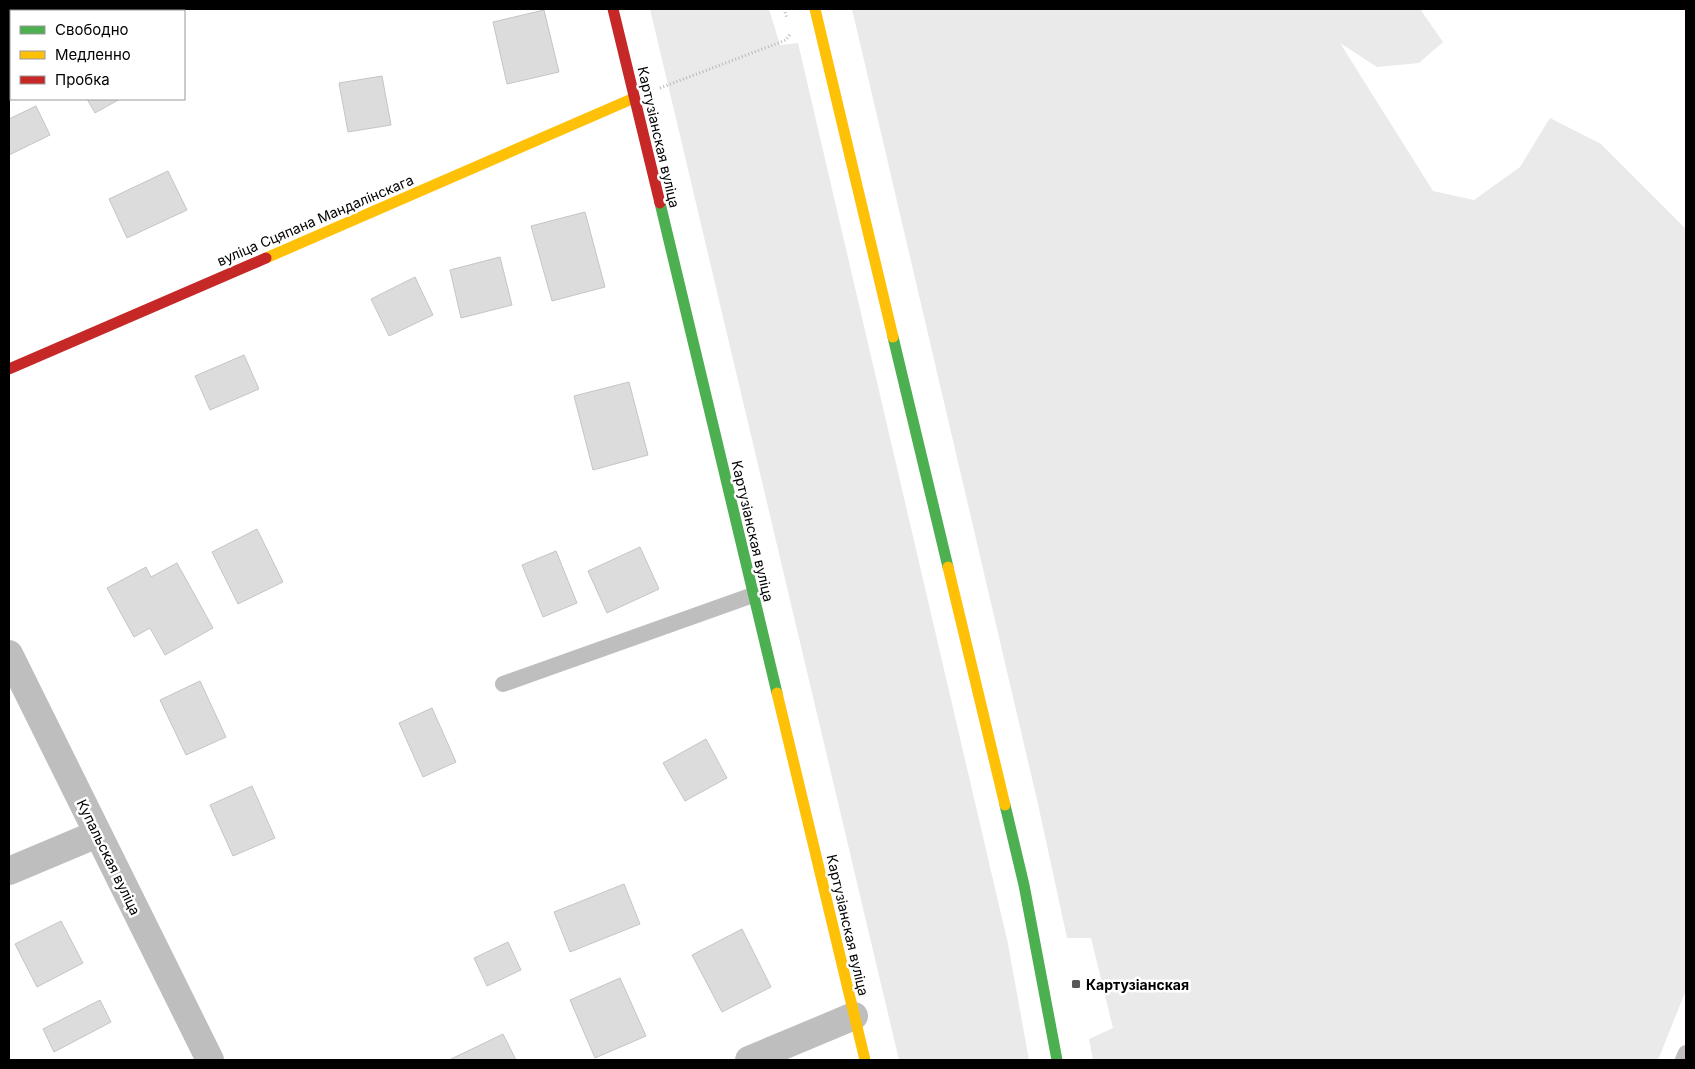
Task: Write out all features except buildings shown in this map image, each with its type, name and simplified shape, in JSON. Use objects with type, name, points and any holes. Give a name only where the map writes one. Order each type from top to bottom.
[{"type":"street","name":"Картузіанская вуліца","points":[[613,9],[864,1060]]},
{"type":"street","points":[[815,9],[1024,885],[1057,1060]]},
{"type":"street","name":"вуліца Сцяпана Мандалінскага","points":[[9,369],[634,98]]},
{"type":"street","name":"Купальская вуліца","points":[[9,654],[210,1060]]},
{"type":"street","points":[[9,871],[97,834]]},
{"type":"street","points":[[749,1060],[854,1016]]},
{"type":"lane","points":[[503,684],[753,595]]},
{"type":"lane","points":[[1683,1060],[1686,1053]]},
{"type":"path","points":[[634,98],[786,40],[791,35]]},
{"type":"shaded area","points":[[650,9],[769,9],[780,45],[798,43],[1008,944],[1029,1060],[899,1060]]},
{"type":"shaded area","points":[[852,9],[1420,9],[1443,42],[1419,63],[1377,67],[1340,43],[1433,191],[1474,200],[1520,167],[1550,118],[1601,144],[1686,229],[1686,990],[1658,1060],[1093,1060],[1089,1039],[1113,1028],[1091,938],[1067,938],[1038,804]]},
{"type":"traffic: fast","points":[[660,203],[777,693]]},
{"type":"traffic: fast","points":[[893,337],[948,567]]},
{"type":"traffic: fast","points":[[1005,805],[1024,885],[1057,1060]]},
{"type":"traffic: slow","points":[[815,9],[893,337]]},
{"type":"traffic: slow","points":[[266,258],[634,98]]},
{"type":"traffic: slow","points":[[948,567],[1005,805]]},
{"type":"traffic: slow","points":[[777,693],[865,1060]]},
{"type":"traffic: jam","points":[[613,9],[660,203]]},
{"type":"traffic: jam","points":[[9,369],[266,258]]},
{"type":"place","name":"Картузіанская","points":[[1076,984]]}]
